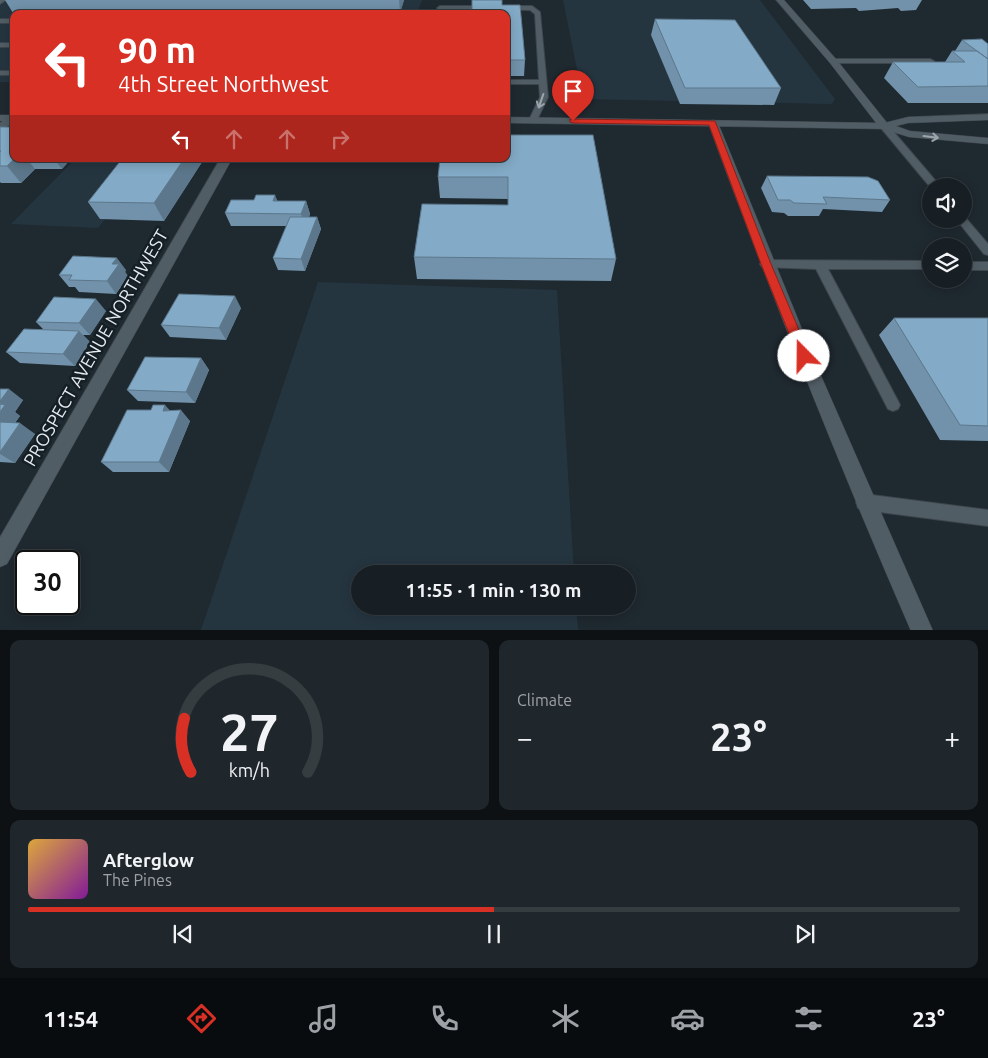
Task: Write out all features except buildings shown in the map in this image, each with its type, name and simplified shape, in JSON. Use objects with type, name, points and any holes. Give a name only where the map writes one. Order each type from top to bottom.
[{"type":"street","points":[[780,0],[884,126],[910,134],[988,141]]},
{"type":"street","points":[[510,120],[884,126],[908,120],[988,117]]},
{"type":"street","points":[[0,128],[10,120]]},
{"type":"street","points":[[713,123],[766,264],[864,502],[922,630]]},
{"type":"street","name":"PROSPECT AVENUE NORTHWEST","points":[[0,557],[224,162]]},
{"type":"lane","points":[[531,0],[532,8],[538,14],[544,97],[533,120]]},
{"type":"lane","points":[[504,10],[532,8]]},
{"type":"lane","points":[[833,62],[930,61]]},
{"type":"lane","points":[[510,82],[543,82]]},
{"type":"lane","points":[[884,126],[928,178]]},
{"type":"lane","points":[[969,228],[988,251]]},
{"type":"lane","points":[[766,264],[922,265]]},
{"type":"lane","points":[[820,265],[893,405]]},
{"type":"lane","points":[[972,266],[988,266]]},
{"type":"lane","points":[[864,502],[988,518]]},
{"type":"shaded area","points":[[0,0],[422,0],[418,10],[10,10],[10,82],[0,82]]},
{"type":"shaded area","points":[[563,0],[760,0],[835,99],[832,104],[583,99]]},
{"type":"shaded area","points":[[72,162],[152,162],[98,228],[11,224]]},
{"type":"shaded area","points":[[318,282],[557,290],[573,565],[351,565],[351,615],[577,615],[578,630],[201,630]]},
{"type":"route","points":[[573,121],[713,123],[766,264],[804,356]]}]
